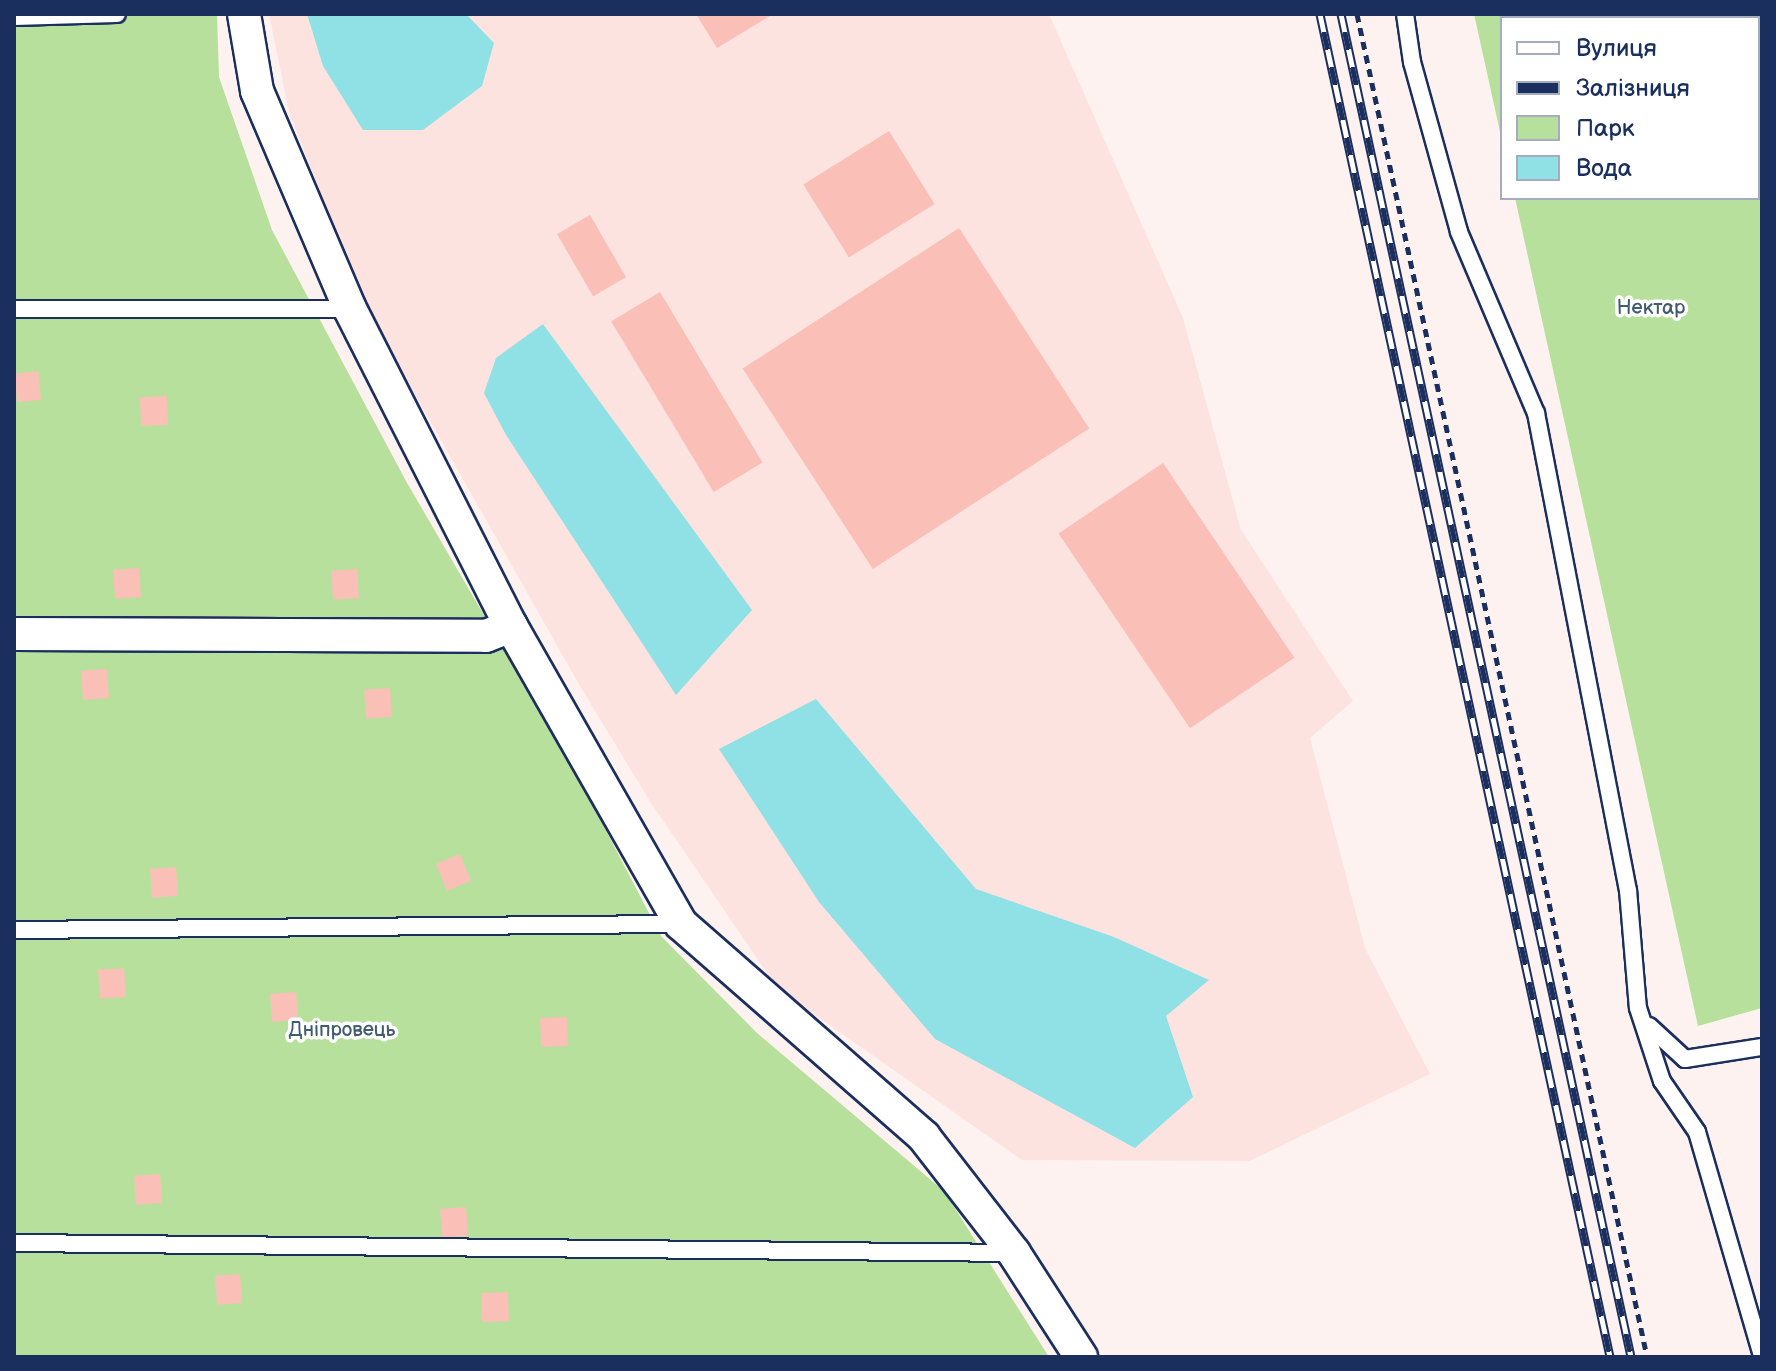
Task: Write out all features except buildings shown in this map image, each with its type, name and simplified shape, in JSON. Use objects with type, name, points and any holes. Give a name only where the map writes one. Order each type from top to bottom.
[{"type":"street","points":[[244,14],[257,91],[350,309],[511,626],[681,924],[924,1137],[1014,1253],[1081,1357]]},
{"type":"street","points":[[14,634],[486,636],[511,626]]},
{"type":"lane","points":[[14,17],[117,14]]},
{"type":"lane","points":[[1405,14],[1412,62],[1459,232],[1536,413],[1628,890],[1638,1008],[1662,1081],[1697,1132],[1762,1356]]},
{"type":"lane","points":[[14,309],[350,309]]},
{"type":"lane","points":[[14,930],[681,924]]},
{"type":"lane","points":[[1638,1008],[1657,1039],[1685,1059],[1762,1047]]},
{"type":"lane","points":[[14,1243],[1014,1253]]},
{"type":"path","points":[[1357,14],[1647,1357]]},
{"type":"shaded area","points":[[269,14],[1049,14],[1183,318],[1241,530],[1353,701],[1310,738],[1365,948],[1430,1074],[1250,1161],[1022,1160],[778,989],[651,803],[581,688],[364,304],[289,112]]},
{"type":"green space","name":"Дніпровець","points":[[14,14],[217,14],[219,77],[272,230],[406,481],[578,777],[661,936],[757,1033],[944,1191],[1049,1357],[14,1357]]},
{"type":"green space","name":"Нектар","points":[[1474,14],[1762,14],[1762,1008],[1698,1026],[1515,200],[1760,200],[1760,16],[1500,16],[1500,132]]},
{"type":"water","points":[[307,14],[466,14],[494,43],[482,86],[423,130],[363,130],[323,66]]},
{"type":"water","points":[[543,324],[752,610],[676,695],[506,435],[484,393],[496,358]]},
{"type":"water","points":[[816,699],[976,889],[1114,937],[1209,980],[1166,1016],[1193,1097],[1135,1148],[935,1039],[819,902],[719,749]]},
{"type":"railway","points":[[1320,14],[1610,1357]]},
{"type":"railway","points":[[1341,14],[1631,1357]]}]
